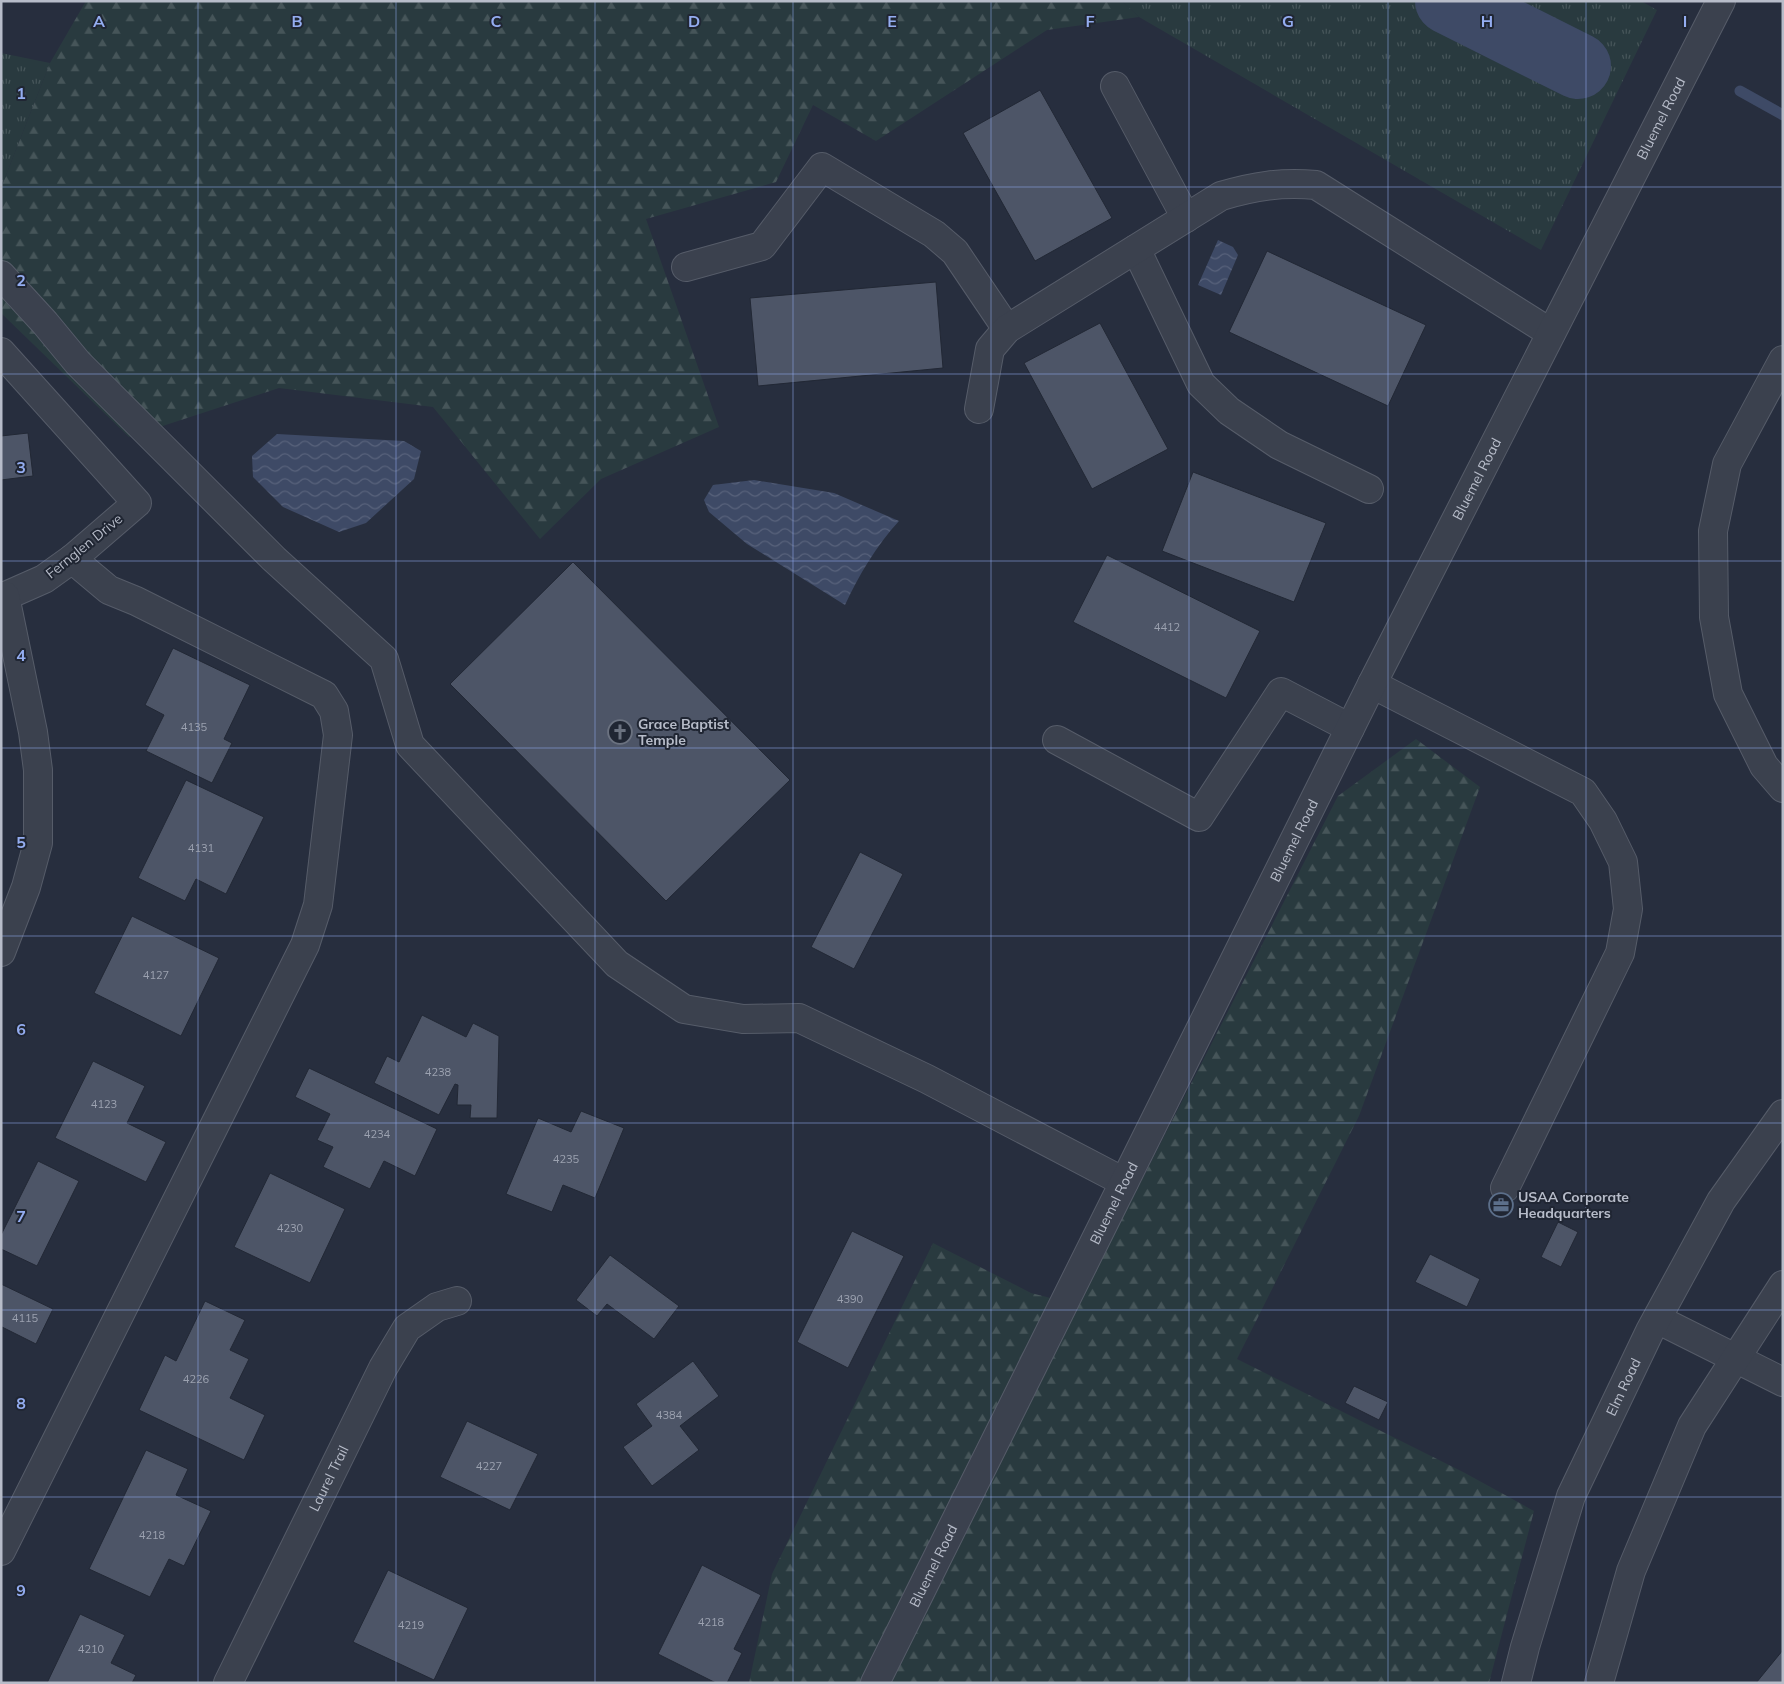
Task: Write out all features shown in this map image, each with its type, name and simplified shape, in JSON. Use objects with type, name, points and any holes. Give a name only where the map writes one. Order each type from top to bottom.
[{"type":"street","name":"Bluemel Road","points":[[875,1683],[1372,684],[1721,1]]},
{"type":"street","points":[[1115,86],[1186,218]]},
{"type":"street","points":[[686,267],[762,246],[822,167],[934,234],[955,252],[1007,329]]},
{"type":"street","points":[[979,409],[990,349],[1007,329],[1221,196],[1255,186],[1294,183],[1316,185],[1551,333]]},
{"type":"street","points":[[1136,249],[1201,384],[1229,411],[1279,445],[1369,489]]},
{"type":"street","points":[[1,275],[45,323],[78,363],[274,558],[384,659],[410,745],[618,964],[684,1008],[743,1019],[798,1018],[927,1079],[1124,1182]]},
{"type":"street","name":"Fernglen Drive","points":[[1,352],[137,503],[72,559],[44,579],[3,597]]},
{"type":"street","points":[[1783,360],[1776,379],[1728,464],[1713,531],[1714,618],[1728,694],[1764,766],[1783,788]]},
{"type":"street","points":[[1,1551],[305,945],[318,905],[338,735],[334,712],[324,695],[136,601],[109,590],[72,559]]},
{"type":"street","points":[[1,952],[26,887],[38,843],[37,760],[31,722],[3,597]]},
{"type":"street","points":[[1372,684],[1583,792],[1602,821],[1624,862],[1628,909],[1620,953],[1505,1188]]},
{"type":"street","points":[[1057,740],[1198,817],[1281,692],[1350,728]]},
{"type":"street","name":"Elm Road","points":[[1516,1683],[1525,1647],[1571,1496],[1657,1320],[1721,1202],[1783,1114]]},
{"type":"street","points":[[1599,1683],[1631,1571],[1692,1426],[1783,1285]]},
{"type":"street","name":"Laurel Trail","points":[[228,1683],[383,1368],[407,1328],[437,1307],[457,1301]]},
{"type":"street","points":[[1657,1320],[1783,1382]]},
{"type":"green space","points":[[86,1],[1122,1],[1139,17],[1047,30],[876,141],[813,105],[776,182],[646,219],[719,427],[601,479],[540,539],[433,407],[279,388],[129,437],[1,313],[1,188],[50,63]]},
{"type":"green space","points":[[1122,1],[1641,1],[1657,10],[1541,250],[1139,17]]},
{"type":"green space","points":[[1,53],[50,63],[1,188]]},
{"type":"green space","points":[[1416,739],[1480,787],[1359,1116],[1237,1359],[1465,1473],[1534,1511],[1489,1683],[749,1683],[772,1574],[933,1243],[1031,1293],[1078,1305],[1338,796]]},
{"type":"water","points":[[1218,240],[1233,247],[1238,255],[1221,295],[1198,285]]},
{"type":"water","points":[[277,434],[404,441],[421,451],[414,479],[366,523],[339,532],[283,507],[253,477],[252,456]]},
{"type":"water","points":[[754,480],[834,493],[899,521],[869,561],[845,605],[747,544],[709,512],[704,500],[713,485]]},
{"type":"building","points":[[1040,90],[1112,218],[1035,261],[963,133]]},
{"type":"building","points":[[1267,251],[1426,325],[1388,406],[1229,332]]},
{"type":"building","points":[[936,282],[943,368],[758,386],[750,298]]},
{"type":"building","points":[[1100,323],[1168,449],[1092,489],[1024,363]]},
{"type":"building","points":[[28,433],[33,476],[1,480],[1,436]]},
{"type":"building","points":[[1193,472],[1326,523],[1294,602],[1162,551]]},
{"type":"building","points":[[1107,555],[1260,631],[1226,698],[1073,622]]},
{"type":"building","name":"Grace Baptist Temple","points":[[573,562],[790,780],[666,901],[450,684]]},
{"type":"building","points":[[173,648],[250,685],[224,739],[232,743],[212,783],[146,751],[164,715],[145,705]]},
{"type":"building","points":[[186,780],[264,817],[226,894],[196,879],[185,901],[138,878]]},
{"type":"building","points":[[860,852],[903,874],[854,969],[811,947]]},
{"type":"building","points":[[132,916],[219,958],[181,1036],[94,993]]},
{"type":"building","points":[[422,1015],[466,1037],[473,1023],[499,1036],[497,1118],[470,1118],[471,1105],[457,1105],[458,1085],[455,1084],[439,1115],[374,1083],[387,1056],[399,1062]]},
{"type":"building","points":[[93,1061],[145,1086],[127,1123],[166,1142],[146,1182],[55,1138]]},
{"type":"building","points":[[309,1068],[437,1129],[415,1176],[384,1161],[370,1189],[323,1167],[333,1147],[317,1140],[330,1114],[295,1097]]},
{"type":"building","points":[[581,1111],[624,1128],[595,1198],[563,1185],[552,1212],[506,1194],[538,1118],[571,1132]]},
{"type":"building","points":[[38,1161],[79,1181],[37,1266],[1,1249],[1,1235]]},
{"type":"building","points":[[270,1173],[345,1209],[310,1283],[234,1247]]},
{"type":"building","points":[[1558,1222],[1578,1232],[1561,1267],[1541,1257]]},
{"type":"building","points":[[852,1231],[904,1256],[848,1368],[797,1342]]},
{"type":"building","points":[[1430,1254],[1480,1279],[1467,1307],[1415,1282]]},
{"type":"building","points":[[610,1255],[679,1306],[654,1339],[607,1304],[597,1316],[576,1300]]},
{"type":"building","points":[[1,1284],[53,1309],[36,1344],[2,1327],[1,1329]]},
{"type":"building","points":[[205,1301],[245,1320],[230,1350],[249,1359],[230,1398],[265,1415],[244,1460],[139,1410],[165,1355],[176,1361]]},
{"type":"building","points":[[693,1361],[719,1396],[680,1426],[699,1450],[652,1486],[623,1447],[652,1426],[636,1404]]},
{"type":"building","points":[[1354,1386],[1388,1402],[1379,1420],[1345,1403]]},
{"type":"building","points":[[467,1421],[538,1454],[510,1510],[440,1477]]},
{"type":"building","points":[[146,1450],[188,1469],[176,1495],[211,1511],[184,1566],[169,1559],[150,1597],[89,1569]]},
{"type":"building","points":[[702,1565],[761,1595],[734,1649],[742,1653],[727,1683],[716,1683],[658,1654]]},
{"type":"building","points":[[388,1570],[468,1608],[434,1680],[353,1642]]},
{"type":"building","points":[[80,1614],[125,1635],[111,1663],[136,1675],[132,1683],[47,1683]]},
{"type":"building","points":[[1783,1650],[1783,1683],[1756,1683]]},
{"type":"waterway","points":[[1448,1],[1578,66]]},
{"type":"waterway","points":[[1740,91],[1783,115]]},
{"type":"place","name":"Grace Baptist Temple","points":[[620,732]]},
{"type":"place","name":"USAA Corporate Headquarters","points":[[1501,1205]]}]
